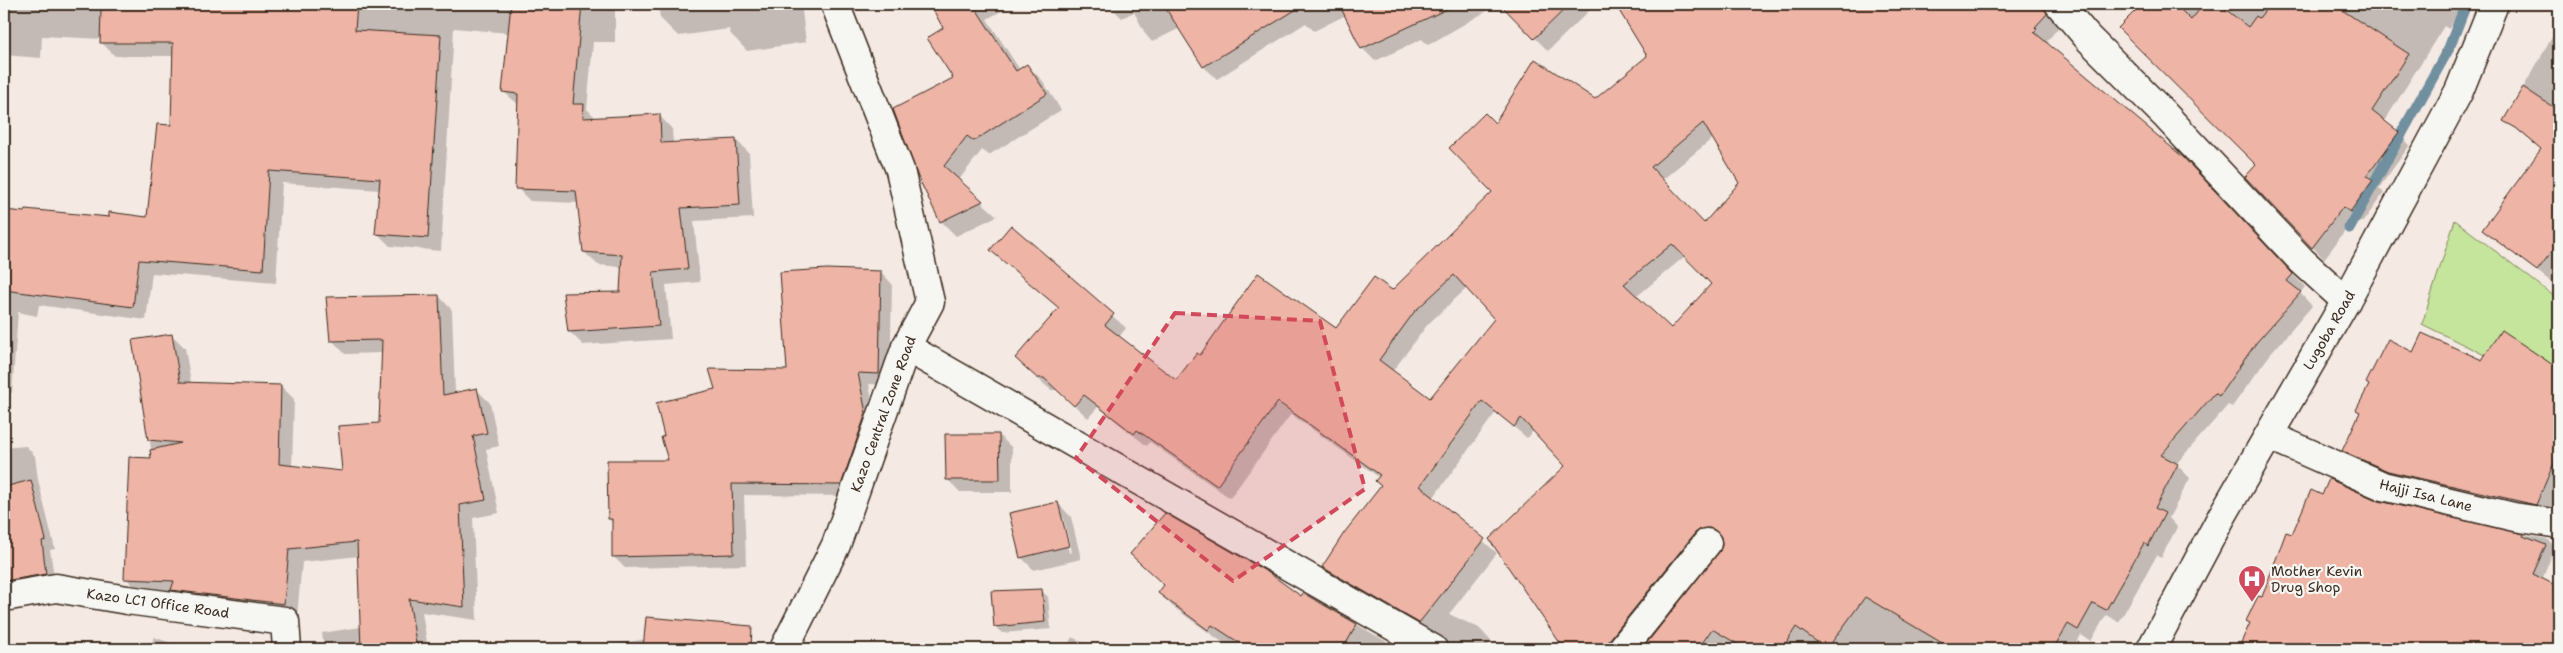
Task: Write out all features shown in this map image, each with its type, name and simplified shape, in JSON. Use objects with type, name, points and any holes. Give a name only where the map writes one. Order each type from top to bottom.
[{"type":"street","name":"Kazo Central Zone Road","points":[[784,649],[836,545],[906,347],[930,302],[900,170],[835,4]]},
{"type":"street","points":[[2059,4],[2095,45],[2164,114],[2302,261],[2346,301]]},
{"type":"street","name":"Lugoba Road","points":[[2151,649],[2222,516],[2270,436],[2308,364],[2346,301],[2459,91],[2494,4]]},
{"type":"street","points":[[906,347],[1433,649]]},
{"type":"street","name":"Hajji Isa Lane","points":[[2270,436],[2383,486],[2514,517],[2559,524]]},
{"type":"street","points":[[1622,649],[1707,543]]},
{"type":"street","name":"Kazo LC1 Office Road","points":[[4,596],[56,588],[285,622],[287,649]]},
{"type":"highlighted area","points":[[1175,313],[1320,321],[1365,489],[1233,581],[1076,458]]},
{"type":"green space","points":[[2455,220],[2559,300],[2559,392],[2422,324]]},
{"type":"building","points":[[175,4],[357,4],[355,30],[441,35],[428,238],[375,234],[380,179],[269,171],[263,270],[139,260],[133,307],[4,290],[4,210],[24,212],[25,209],[109,217],[109,212],[147,217],[157,124],[171,125],[173,43],[100,43],[101,9],[175,7]]},
{"type":"building","points":[[511,4],[582,4],[573,104],[584,104],[583,118],[660,114],[661,143],[736,139],[740,205],[681,208],[688,269],[653,272],[659,326],[568,332],[563,293],[620,292],[622,255],[583,252],[576,191],[515,189],[518,94],[502,92]]},
{"type":"building","points":[[930,4],[973,4],[1016,71],[1027,64],[1047,94],[974,141],[967,136],[944,166],[983,201],[940,222],[918,177],[893,109],[953,78],[927,38],[943,28]]},
{"type":"building","points":[[1163,4],[1305,4],[1203,67]]},
{"type":"building","points":[[1339,4],[1458,4],[1361,49]]},
{"type":"building","points":[[1500,4],[1570,4],[1534,39]]},
{"type":"building","points":[[1615,4],[2044,4],[2047,14],[2035,27],[2037,29],[2034,32],[2183,157],[2293,274],[2287,281],[2301,292],[2256,343],[2219,396],[2215,393],[2161,455],[2178,464],[2155,508],[2165,513],[2148,546],[2144,543],[2106,610],[2093,603],[2078,630],[2068,624],[2053,649],[1952,649],[1865,597],[1827,649],[1796,627],[1782,649],[1746,649],[1712,629],[1698,649],[1642,649],[1719,552],[1722,545],[1721,537],[1716,531],[1709,528],[1701,529],[1695,533],[1610,639],[1607,649],[1564,649],[1489,539],[1565,466],[1521,418],[1514,427],[1482,401],[1420,486],[1485,539],[1419,623],[1322,567],[1344,533],[1381,486],[1375,481],[1380,475],[1278,402],[1217,486],[1137,430],[1134,434],[1084,395],[1074,406],[1044,378],[1037,378],[1015,358],[1059,308],[990,250],[1011,225],[1114,314],[1105,325],[1176,380],[1197,353],[1200,355],[1258,273],[1336,328],[1374,277],[1392,290],[1492,192],[1449,148],[1485,113],[1495,123],[1535,59],[1595,99],[1647,56]],"holes":[[[1703,123],[1739,183],[1704,223],[1651,167]],[[1672,244],[1711,284],[1671,328],[1624,284]],[[1454,275],[1494,319],[1430,398],[1379,360],[1415,311]]]},
{"type":"building","points":[[2142,4],[2175,4],[2191,20],[2204,4],[2219,4],[2248,27],[2256,16],[2259,18],[2270,4],[2333,4],[2409,54],[2372,111],[2399,132],[2367,176],[2373,180],[2350,212],[2343,207],[2312,248],[2245,177],[2256,165],[2118,28]]},
{"type":"building","points":[[2523,87],[2559,111],[2559,242],[2537,271],[2482,230],[2541,149],[2516,128],[2503,121]]},
{"type":"building","points":[[827,269],[881,271],[879,374],[858,373],[866,413],[841,485],[732,484],[734,554],[612,557],[612,519],[608,519],[607,460],[668,460],[661,437],[664,436],[656,403],[715,389],[709,369],[787,370],[780,272]]},
{"type":"building","points":[[439,295],[443,395],[477,388],[487,433],[473,436],[486,500],[460,505],[464,607],[409,599],[417,649],[361,649],[357,542],[289,549],[284,604],[171,590],[174,581],[124,579],[129,457],[151,458],[150,450],[181,443],[148,440],[132,340],[172,334],[180,382],[281,385],[279,464],[342,471],[338,426],[379,423],[382,340],[330,341],[326,297]]},
{"type":"building","points":[[2501,330],[2559,369],[2559,451],[2536,505],[2388,471],[2342,451],[2360,412],[2356,410],[2369,385],[2366,383],[2388,339],[2413,352],[2422,333],[2482,360]]},
{"type":"building","points":[[945,434],[999,434],[1000,480],[946,480]]},
{"type":"building","points":[[2329,479],[2379,501],[2524,534],[2523,536],[2546,545],[2533,574],[2559,587],[2559,649],[2238,649],[2250,623],[2246,621],[2258,596],[2262,597],[2286,532],[2292,534],[2311,490],[2322,495]]},
{"type":"building","points":[[31,480],[46,540],[42,541],[46,574],[4,581],[4,487]]},
{"type":"building","points":[[1058,502],[1069,546],[1020,558],[1009,513]]},
{"type":"building","points":[[1165,513],[1269,573],[1301,596],[1303,593],[1357,624],[1343,649],[1249,649],[1212,625],[1208,630],[1158,593],[1164,585],[1130,554]]},
{"type":"building","points":[[1042,589],[1045,622],[994,627],[991,591]]},
{"type":"building","points":[[646,617],[752,626],[751,649],[643,649]]},
{"type":"waterway","points":[[2349,228],[2449,48],[2466,4]]},
{"type":"place","name":"Mother Kevin Drug Shop","points":[[2252,603]]}]
